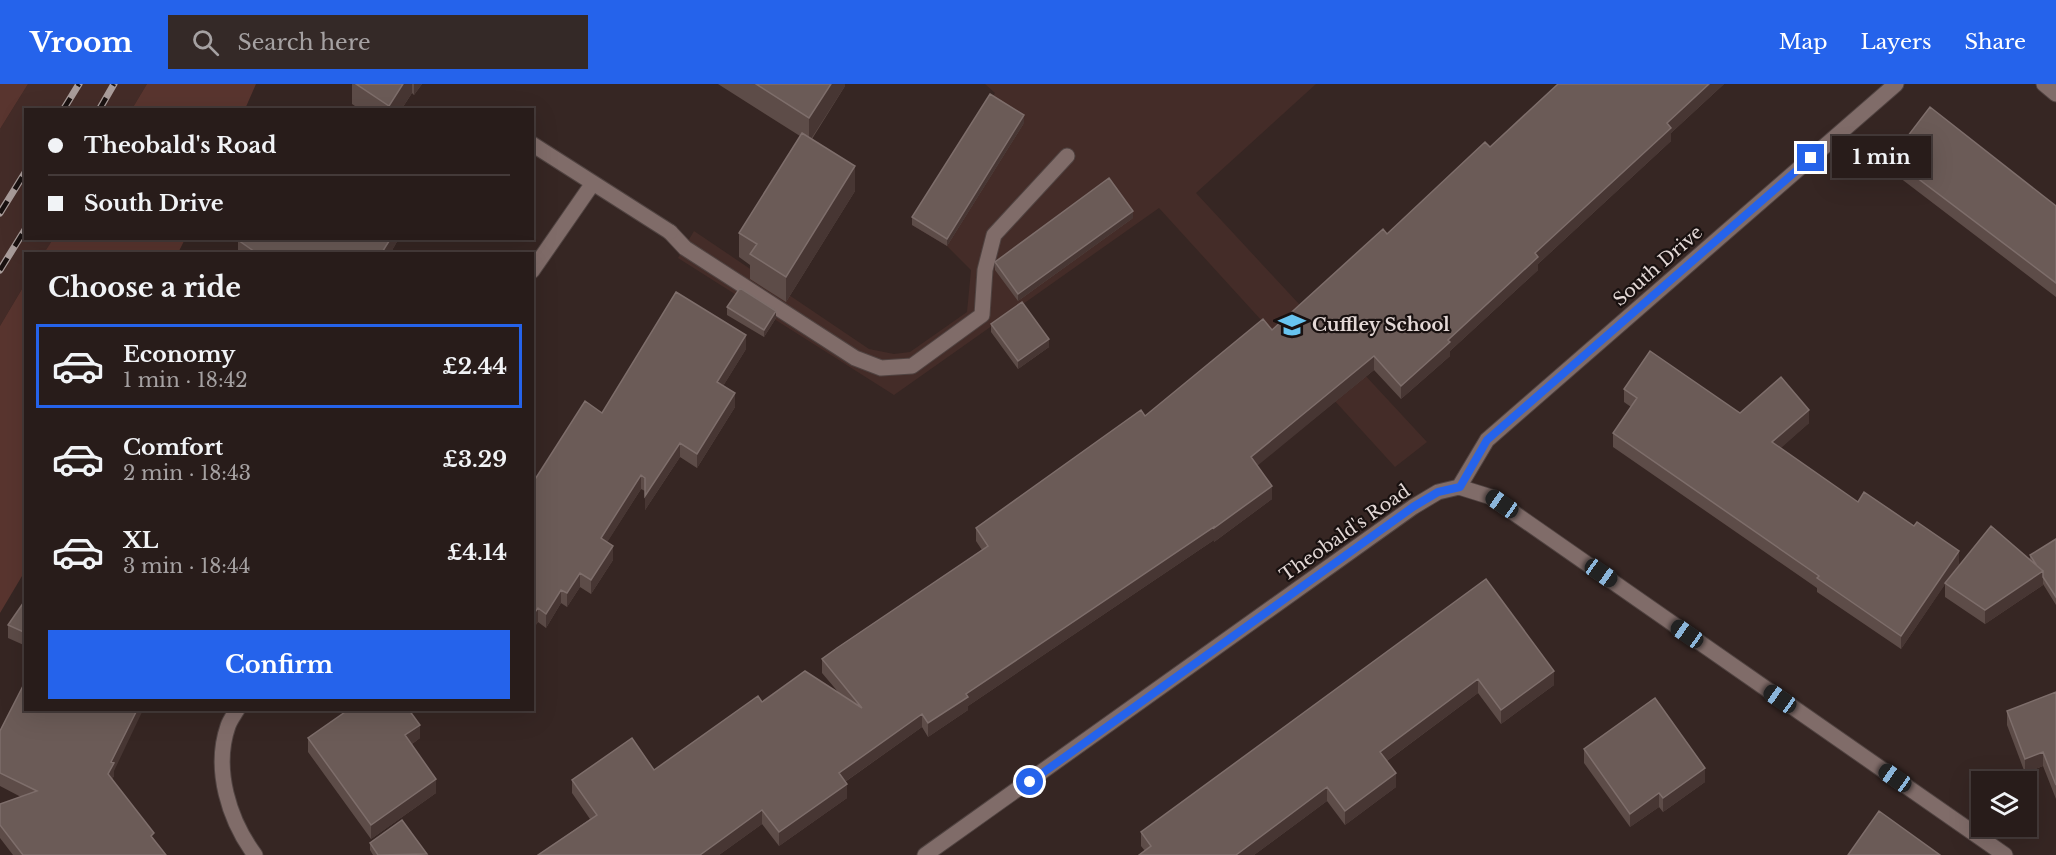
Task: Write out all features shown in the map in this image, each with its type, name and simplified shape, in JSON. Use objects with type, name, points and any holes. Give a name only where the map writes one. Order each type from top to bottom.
[{"type":"street","name":"South Drive","points":[[1460,487],[1487,440],[1896,84]]},
{"type":"street","points":[[2044,84],[2056,94]]},
{"type":"street","points":[[534,145],[670,232],[685,248],[855,358],[881,368],[912,366],[982,315],[985,270],[994,235],[1068,156]]},
{"type":"street","points":[[534,268],[593,183]]},
{"type":"street","name":"Theobald's Road","points":[[925,855],[1413,507],[1438,492],[1460,487]]},
{"type":"street","points":[[1460,487],[1491,497],[2005,855]]},
{"type":"street","points":[[236,711],[228,726],[222,763],[228,803],[247,844],[255,855]]},
{"type":"shaded area","points":[[0,84],[28,84],[0,129]]},
{"type":"shaded area","points":[[28,84],[147,84],[133,108],[24,108],[24,240],[52,240],[45,252],[24,252],[24,286],[0,326],[0,129]]},
{"type":"shaded area","points":[[147,84],[256,84],[245,108],[133,108]]},
{"type":"shaded area","points":[[985,84],[1316,84],[1196,193],[1427,442],[1395,467],[1159,208],[894,395],[678,258],[694,231],[869,349],[894,354],[910,352],[967,312],[971,270],[947,246],[912,225],[995,93]]},
{"type":"shaded area","points":[[52,240],[184,240],[178,252],[45,252]]},
{"type":"shaded area","points":[[24,286],[24,573],[0,613],[0,326]]},
{"type":"building","points":[[356,84],[403,84],[389,106]]},
{"type":"building","points":[[756,84],[831,84],[809,118]]},
{"type":"building","points":[[1558,84],[1709,84],[1667,123],[1671,128],[1535,253],[1538,257],[1401,386],[1374,356],[1251,457],[1272,486],[1214,528],[966,694],[968,697],[928,723],[922,714],[839,773],[847,784],[779,832],[762,810],[700,855],[538,855],[597,815],[572,780],[632,738],[654,770],[758,696],[762,702],[805,671],[862,708],[822,659],[988,546],[976,528],[1141,410],[1145,416],[1263,319],[1272,330],[1383,229],[1387,234],[1485,142],[1490,147]]},
{"type":"building","points":[[990,94],[1024,115],[947,239],[912,217]]},
{"type":"building","points":[[1930,107],[2056,206],[2056,283],[1891,158]]},
{"type":"building","points":[[802,133],[855,166],[786,277],[750,254],[757,244],[739,233]]},
{"type":"building","points":[[1109,178],[1133,211],[1018,294],[995,262]]},
{"type":"building","points":[[238,240],[390,240],[382,252],[255,252]]},
{"type":"building","points":[[740,288],[776,311],[764,330],[727,307]]},
{"type":"building","points":[[676,292],[746,335],[717,382],[735,393],[697,454],[680,443],[645,496],[645,478],[641,475],[601,538],[613,546],[591,580],[580,573],[567,593],[561,590],[546,614],[538,608],[534,613],[534,481],[585,401],[602,413]]},
{"type":"building","points":[[1022,302],[1049,339],[1018,361],[991,324]]},
{"type":"building","points":[[1650,351],[1740,413],[1781,377],[1809,410],[1772,442],[1858,502],[1864,492],[1914,526],[1917,522],[1959,551],[1901,636],[1613,433],[1637,398],[1624,389]]},
{"type":"building","points":[[1991,526],[2043,571],[1985,610],[1945,583]]},
{"type":"building","points":[[2056,539],[2056,597],[2043,577],[2043,571],[2030,555]]},
{"type":"building","points":[[1486,579],[1554,671],[1501,710],[1478,679],[1380,752],[1396,773],[1345,811],[1327,787],[1236,855],[1139,855],[1151,846],[1141,832]]},
{"type":"building","points":[[24,602],[24,632],[8,625]]},
{"type":"building","points":[[24,684],[24,711],[136,711],[111,762],[114,763],[108,774],[154,833],[151,836],[166,855],[23,855],[0,825],[0,804],[37,791],[0,773],[0,731]]},
{"type":"building","points":[[2056,692],[2056,785],[2043,752],[2025,759],[2007,711]]},
{"type":"building","points":[[1655,698],[1705,768],[1663,798],[1659,793],[1630,814],[1584,749]]},
{"type":"building","points":[[347,711],[410,711],[420,725],[405,735],[436,779],[371,825],[308,738]]},
{"type":"building","points":[[1879,811],[1940,855],[1848,855]]},
{"type":"building","points":[[402,820],[427,854],[378,855],[370,843]]},
{"type":"railway","points":[[64,108],[79,84]]},
{"type":"railway","points":[[100,108],[114,84]]},
{"type":"railway","points":[[0,213],[24,174]]},
{"type":"railway","points":[[0,270],[24,231]]},
{"type":"place","name":"Cuffley School","points":[[1292,325]]},
{"type":"route","points":[[1030,782],[1413,507],[1438,492],[1460,487],[1487,440],[1811,158]]}]
